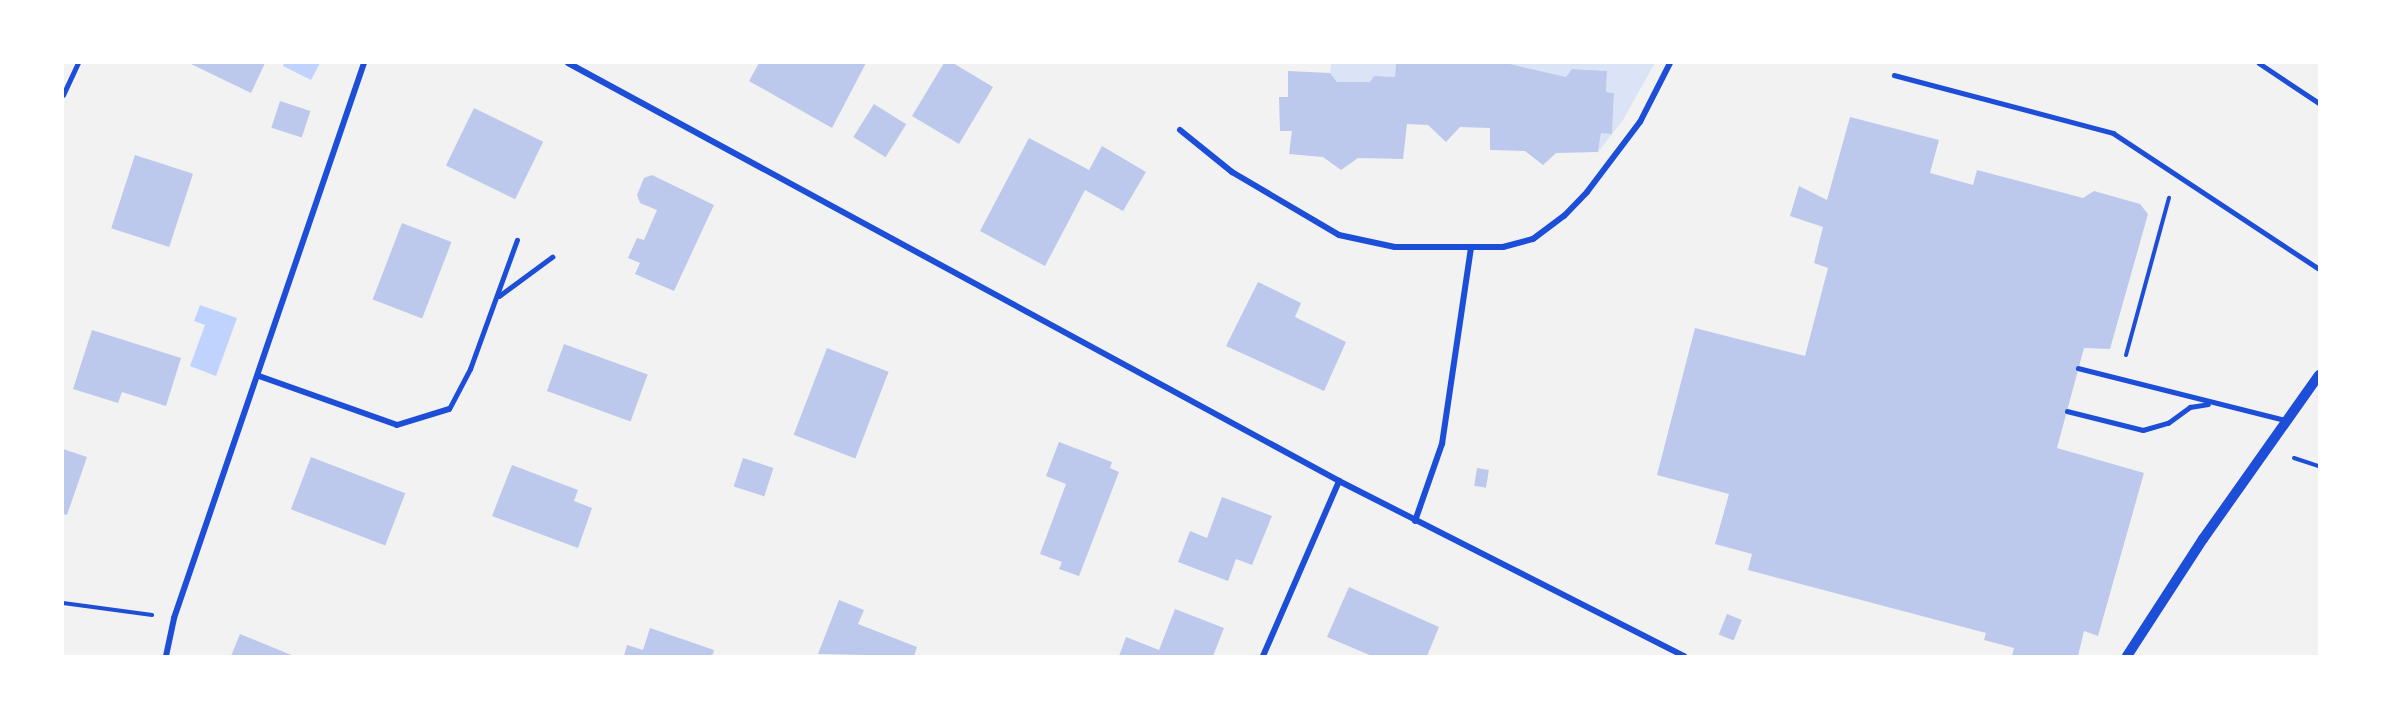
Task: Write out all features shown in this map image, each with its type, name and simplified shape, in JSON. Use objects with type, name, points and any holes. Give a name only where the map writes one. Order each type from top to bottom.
[{"type":"street","points":[[166,656],[174,618],[259,376],[364,63]]},
{"type":"street","points":[[568,63],[1339,481],[1684,656]]},
{"type":"street","points":[[1180,130],[1232,172],[1339,235],[1395,247],[1503,247],[1533,239],[1564,216],[1612,163],[1640,122],[1670,63]]},
{"type":"street","points":[[1415,521],[1442,444],[1471,248]]},
{"type":"street","points":[[2127,656],[2319,375]]},
{"type":"street","points":[[259,376],[397,425],[449,409]]},
{"type":"street","points":[[1263,656],[1339,481]]},
{"type":"lane","points":[[63,94],[78,63]]},
{"type":"lane","points":[[2259,63],[2319,103]]},
{"type":"lane","points":[[1894,75],[2113,134],[2319,268]]},
{"type":"lane","points":[[449,409],[499,296],[517,240]]},
{"type":"lane","points":[[499,296],[552,257]]},
{"type":"lane","points":[[2078,369],[2211,404],[2288,420]]},
{"type":"lane","points":[[2067,411],[2143,430],[2168,423],[2190,407],[2211,404]]},
{"type":"path","points":[[2120,379],[2176,175]]},
{"type":"path","points":[[63,603],[174,618]]},
{"type":"shaded area","points":[[1331,63],[1396,63],[1395,77],[1374,76],[1370,82],[1337,82],[1330,73]]},
{"type":"shaded area","points":[[1506,63],[1655,63],[1623,120],[1598,152],[1601,133],[1612,133],[1614,93],[1606,92],[1607,71],[1573,69],[1566,77]]},
{"type":"water","points":[[284,63],[320,63],[311,80],[283,66]]},
{"type":"water","points":[[200,305],[237,318],[216,376],[190,366],[205,325],[194,321]]},
{"type":"building","points":[[189,63],[265,63],[251,93]]},
{"type":"building","points":[[759,63],[866,63],[832,128],[749,81]]},
{"type":"building","points":[[944,63],[953,63],[993,87],[959,144],[912,116]]},
{"type":"building","points":[[1396,63],[1506,63],[1566,77],[1572,69],[1607,71],[1606,92],[1614,93],[1612,134],[1601,133],[1598,152],[1556,153],[1543,165],[1525,151],[1490,150],[1490,128],[1460,127],[1446,142],[1428,125],[1407,124],[1403,159],[1358,158],[1341,170],[1323,157],[1289,154],[1292,131],[1280,131],[1279,97],[1288,97],[1288,71],[1330,73],[1337,82],[1370,82],[1374,76],[1395,77]]},
{"type":"building","points":[[280,101],[310,111],[302,138],[271,128]]},
{"type":"building","points":[[874,104],[906,124],[886,157],[853,137]]},
{"type":"building","points":[[474,108],[543,142],[515,199],[446,166]]},
{"type":"building","points":[[1850,117],[1939,140],[1930,173],[1973,185],[1977,170],[2083,198],[2094,191],[2140,204],[2148,214],[2110,349],[2084,348],[2057,448],[2144,473],[2098,636],[2084,631],[2078,656],[2012,656],[2014,648],[1984,640],[1986,633],[1748,570],[1752,554],[1715,544],[1729,494],[1657,475],[1695,328],[1805,356],[1828,268],[1814,263],[1823,227],[1790,216],[1799,186],[1827,200]]},
{"type":"building","points":[[1029,138],[1089,170],[1102,146],[1146,172],[1123,211],[1085,190],[1045,266],[980,231]]},
{"type":"building","points":[[135,155],[193,174],[169,247],[111,228]]},
{"type":"building","points":[[652,175],[714,205],[674,291],[635,274],[640,263],[628,258],[637,238],[644,240],[657,210],[640,203],[637,195],[644,178]]},
{"type":"building","points":[[402,223],[451,242],[422,319],[373,300]]},
{"type":"building","points":[[1258,282],[1301,303],[1295,317],[1346,342],[1324,391],[1226,346]]},
{"type":"building","points":[[92,330],[181,358],[166,406],[122,392],[118,403],[73,389]]},
{"type":"building","points":[[564,344],[648,374],[631,421],[547,391]]},
{"type":"building","points":[[827,348],[889,372],[855,458],[794,435]]},
{"type":"building","points":[[1059,442],[1112,462],[1110,468],[1119,472],[1079,576],[1059,569],[1062,562],[1040,554],[1066,484],[1046,476]]},
{"type":"building","points":[[63,449],[87,457],[67,515],[63,514]]},
{"type":"building","points":[[311,457],[405,493],[385,545],[291,509]]},
{"type":"building","points":[[743,458],[773,468],[764,496],[734,487]]},
{"type":"building","points":[[512,465],[578,490],[574,501],[592,508],[578,548],[492,516]]},
{"type":"building","points":[[1477,468],[1489,470],[1486,488],[1474,486]]},
{"type":"building","points":[[1222,497],[1272,516],[1252,565],[1236,559],[1228,581],[1178,562],[1190,531],[1207,538]]},
{"type":"building","points":[[1349,587],[1439,627],[1427,656],[1372,656],[1327,637]]},
{"type":"building","points":[[839,600],[864,610],[858,624],[917,647],[914,656],[818,654]]},
{"type":"building","points":[[1175,609],[1224,628],[1213,656],[1119,656],[1126,637],[1159,650]]},
{"type":"building","points":[[1727,614],[1742,620],[1734,640],[1719,634]]},
{"type":"building","points":[[650,628],[714,650],[712,656],[624,656],[627,645],[643,650]]},
{"type":"building","points":[[240,634],[294,656],[231,656]]}]
